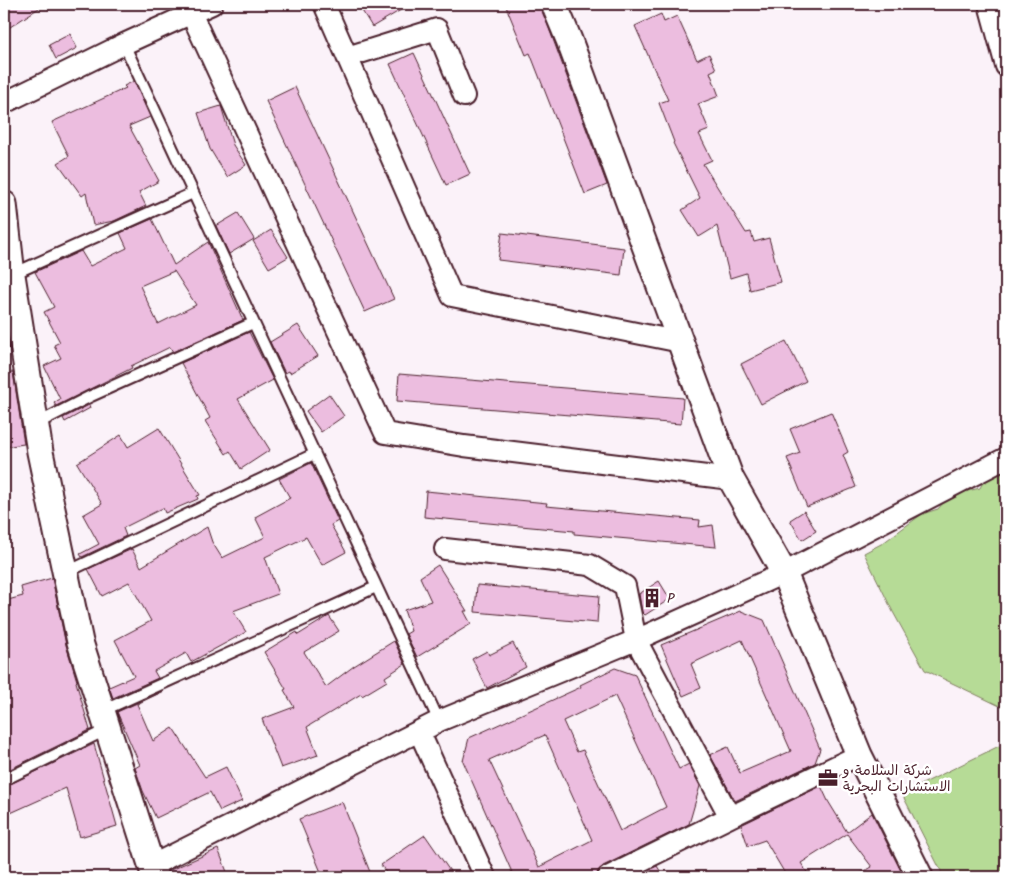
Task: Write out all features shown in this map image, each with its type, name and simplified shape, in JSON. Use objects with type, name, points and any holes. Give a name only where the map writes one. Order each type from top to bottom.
[{"type":"street","points":[[324,4],[452,296],[681,342]]},
{"type":"street","points":[[554,4],[731,480],[784,573],[860,755],[920,877]]},
{"type":"street","points":[[989,4],[1006,66]]},
{"type":"street","points":[[4,103],[202,7],[385,433],[464,446],[731,480]]},
{"type":"street","points":[[347,57],[437,29],[464,96]]},
{"type":"street","points":[[4,204],[12,275],[35,424],[80,642],[153,872],[439,721],[636,640]]},
{"type":"street","points":[[419,731],[636,640],[784,573],[1006,458]]},
{"type":"street","points":[[445,549],[590,565],[625,586],[636,640],[730,817]]},
{"type":"street","points":[[419,731],[485,877]]},
{"type":"street","points":[[608,877],[860,755]]},
{"type":"lane","points":[[124,44],[439,721]]},
{"type":"lane","points":[[12,275],[193,193]]},
{"type":"lane","points":[[35,424],[91,396],[254,323]]},
{"type":"lane","points":[[65,573],[314,454]]},
{"type":"lane","points":[[4,780],[105,720],[376,587]]},
{"type":"green space","points":[[1006,465],[1006,709],[925,670],[893,612],[864,553],[883,543],[922,514],[938,509],[955,494],[980,488],[986,476]]},
{"type":"green space","points":[[999,746],[1006,760],[1006,877],[944,877],[902,794]]},
{"type":"building","points":[[4,4],[45,4],[4,31]]},
{"type":"building","points":[[358,4],[411,4],[372,27]]},
{"type":"building","points":[[505,4],[540,4],[607,185],[585,194],[530,53],[526,55]]},
{"type":"building","points":[[661,14],[664,22],[677,16],[697,60],[709,54],[716,69],[710,72],[719,96],[698,104],[709,130],[699,134],[712,160],[703,164],[746,233],[751,232],[754,242],[769,238],[781,282],[750,290],[746,273],[730,278],[717,226],[699,237],[682,210],[700,198],[673,143],[659,103],[668,100],[635,26]]},
{"type":"building","points":[[70,34],[77,48],[56,59],[49,45]]},
{"type":"building","points":[[414,53],[470,174],[446,185],[390,64]]},
{"type":"building","points":[[134,81],[150,117],[129,126],[159,181],[139,192],[146,206],[114,221],[93,225],[86,193],[82,196],[58,163],[69,156],[52,122],[126,88],[124,86]]},
{"type":"building","points":[[295,87],[394,299],[365,312],[266,101]]},
{"type":"building","points":[[221,106],[233,145],[246,165],[227,177],[210,149],[198,113]]},
{"type":"building","points":[[238,213],[254,239],[229,254],[216,226]]},
{"type":"building","points":[[152,219],[174,265],[208,242],[243,320],[173,352],[170,347],[56,406],[54,403],[60,399],[44,366],[61,358],[54,345],[60,342],[44,312],[54,307],[35,272],[81,251],[90,266],[127,248],[120,233]],"holes":[[[174,271],[196,305],[158,324],[140,286]]]},
{"type":"building","points":[[271,230],[288,257],[269,268],[253,241]]},
{"type":"building","points":[[502,233],[624,248],[621,275],[498,260]]},
{"type":"building","points":[[298,325],[318,356],[290,373],[289,371],[285,373],[270,342]]},
{"type":"building","points":[[249,332],[273,380],[238,399],[270,450],[241,469],[230,451],[226,454],[205,421],[210,418],[181,363]]},
{"type":"building","points":[[786,341],[806,381],[761,404],[741,364]]},
{"type":"building","points":[[13,372],[24,444],[4,447],[4,373]]},
{"type":"building","points":[[399,374],[683,398],[681,424],[397,401]]},
{"type":"building","points":[[329,394],[344,416],[321,432],[306,411]]},
{"type":"building","points":[[89,405],[90,408],[65,422],[63,418]]},
{"type":"building","points":[[831,412],[848,452],[843,455],[856,487],[807,507],[787,458],[800,453],[790,429]]},
{"type":"building","points":[[159,428],[200,495],[197,496],[198,499],[165,513],[163,508],[123,528],[126,536],[82,557],[80,554],[99,544],[83,515],[102,504],[77,463],[121,435],[128,447]]},
{"type":"building","points":[[311,463],[338,521],[331,525],[346,552],[322,565],[306,537],[265,557],[278,594],[233,611],[246,632],[191,662],[186,653],[154,671],[158,678],[113,698],[109,687],[134,676],[115,640],[151,621],[129,582],[102,596],[88,569],[132,549],[141,567],[207,527],[212,542],[222,558],[265,537],[255,517],[290,498],[279,479]]},
{"type":"building","points":[[426,491],[547,503],[546,506],[700,520],[699,527],[713,525],[716,547],[574,534],[574,531],[424,517]]},
{"type":"building","points":[[804,511],[816,531],[802,540],[790,520]]},
{"type":"building","points":[[438,565],[467,611],[464,611],[471,624],[417,657],[406,634],[411,631],[404,610],[431,601],[420,577]]},
{"type":"building","points":[[52,578],[66,645],[90,730],[4,772],[4,601],[23,596],[21,587]]},
{"type":"building","name":"P","points":[[659,581],[670,599],[645,615],[642,612],[639,594]]},
{"type":"building","points":[[477,585],[599,596],[597,623],[475,612]]},
{"type":"building","points":[[741,611],[764,620],[820,749],[815,763],[735,801],[710,755],[728,747],[740,773],[791,751],[742,640],[691,664],[701,688],[683,696],[661,645]]},
{"type":"building","points":[[329,616],[339,631],[304,652],[326,687],[354,666],[394,641],[405,664],[385,677],[387,681],[362,696],[361,694],[307,727],[318,755],[281,768],[262,719],[294,707],[284,690],[286,689],[264,652],[297,632],[298,635]]},
{"type":"building","points":[[513,643],[526,667],[487,688],[472,659],[487,651],[489,655]]},
{"type":"building","points":[[615,668],[635,675],[679,769],[689,764],[700,786],[689,824],[603,866],[598,871],[596,877],[514,877],[463,761],[469,738],[581,687],[580,685]],"holes":[[[615,696],[666,807],[620,831],[583,750],[577,752],[563,721]],[[545,735],[592,840],[539,867],[489,760]]]},
{"type":"building","points":[[164,691],[137,704],[153,741],[173,728],[205,777],[226,767],[242,801],[220,811],[210,792],[156,818],[143,791],[135,768],[140,765],[117,712]]},
{"type":"building","points":[[94,744],[117,826],[80,837],[66,788],[4,816],[4,787]]},
{"type":"building","points":[[821,786],[847,832],[872,813],[904,877],[854,877],[872,867],[847,834],[801,863],[810,877],[787,877],[765,840],[748,846],[741,825]]},
{"type":"building","points":[[342,802],[372,877],[323,877],[299,819]]},
{"type":"building","points":[[425,835],[454,877],[389,877],[381,865]]},
{"type":"building","points":[[218,849],[229,877],[169,877],[168,871]]},
{"type":"building","points":[[657,866],[664,877],[634,877]]},
{"type":"place","name":"P","points":[[652,598]]},
{"type":"place","name":"شركة السلامة و الاستشارات البحرية","points":[[828,778]]}]
